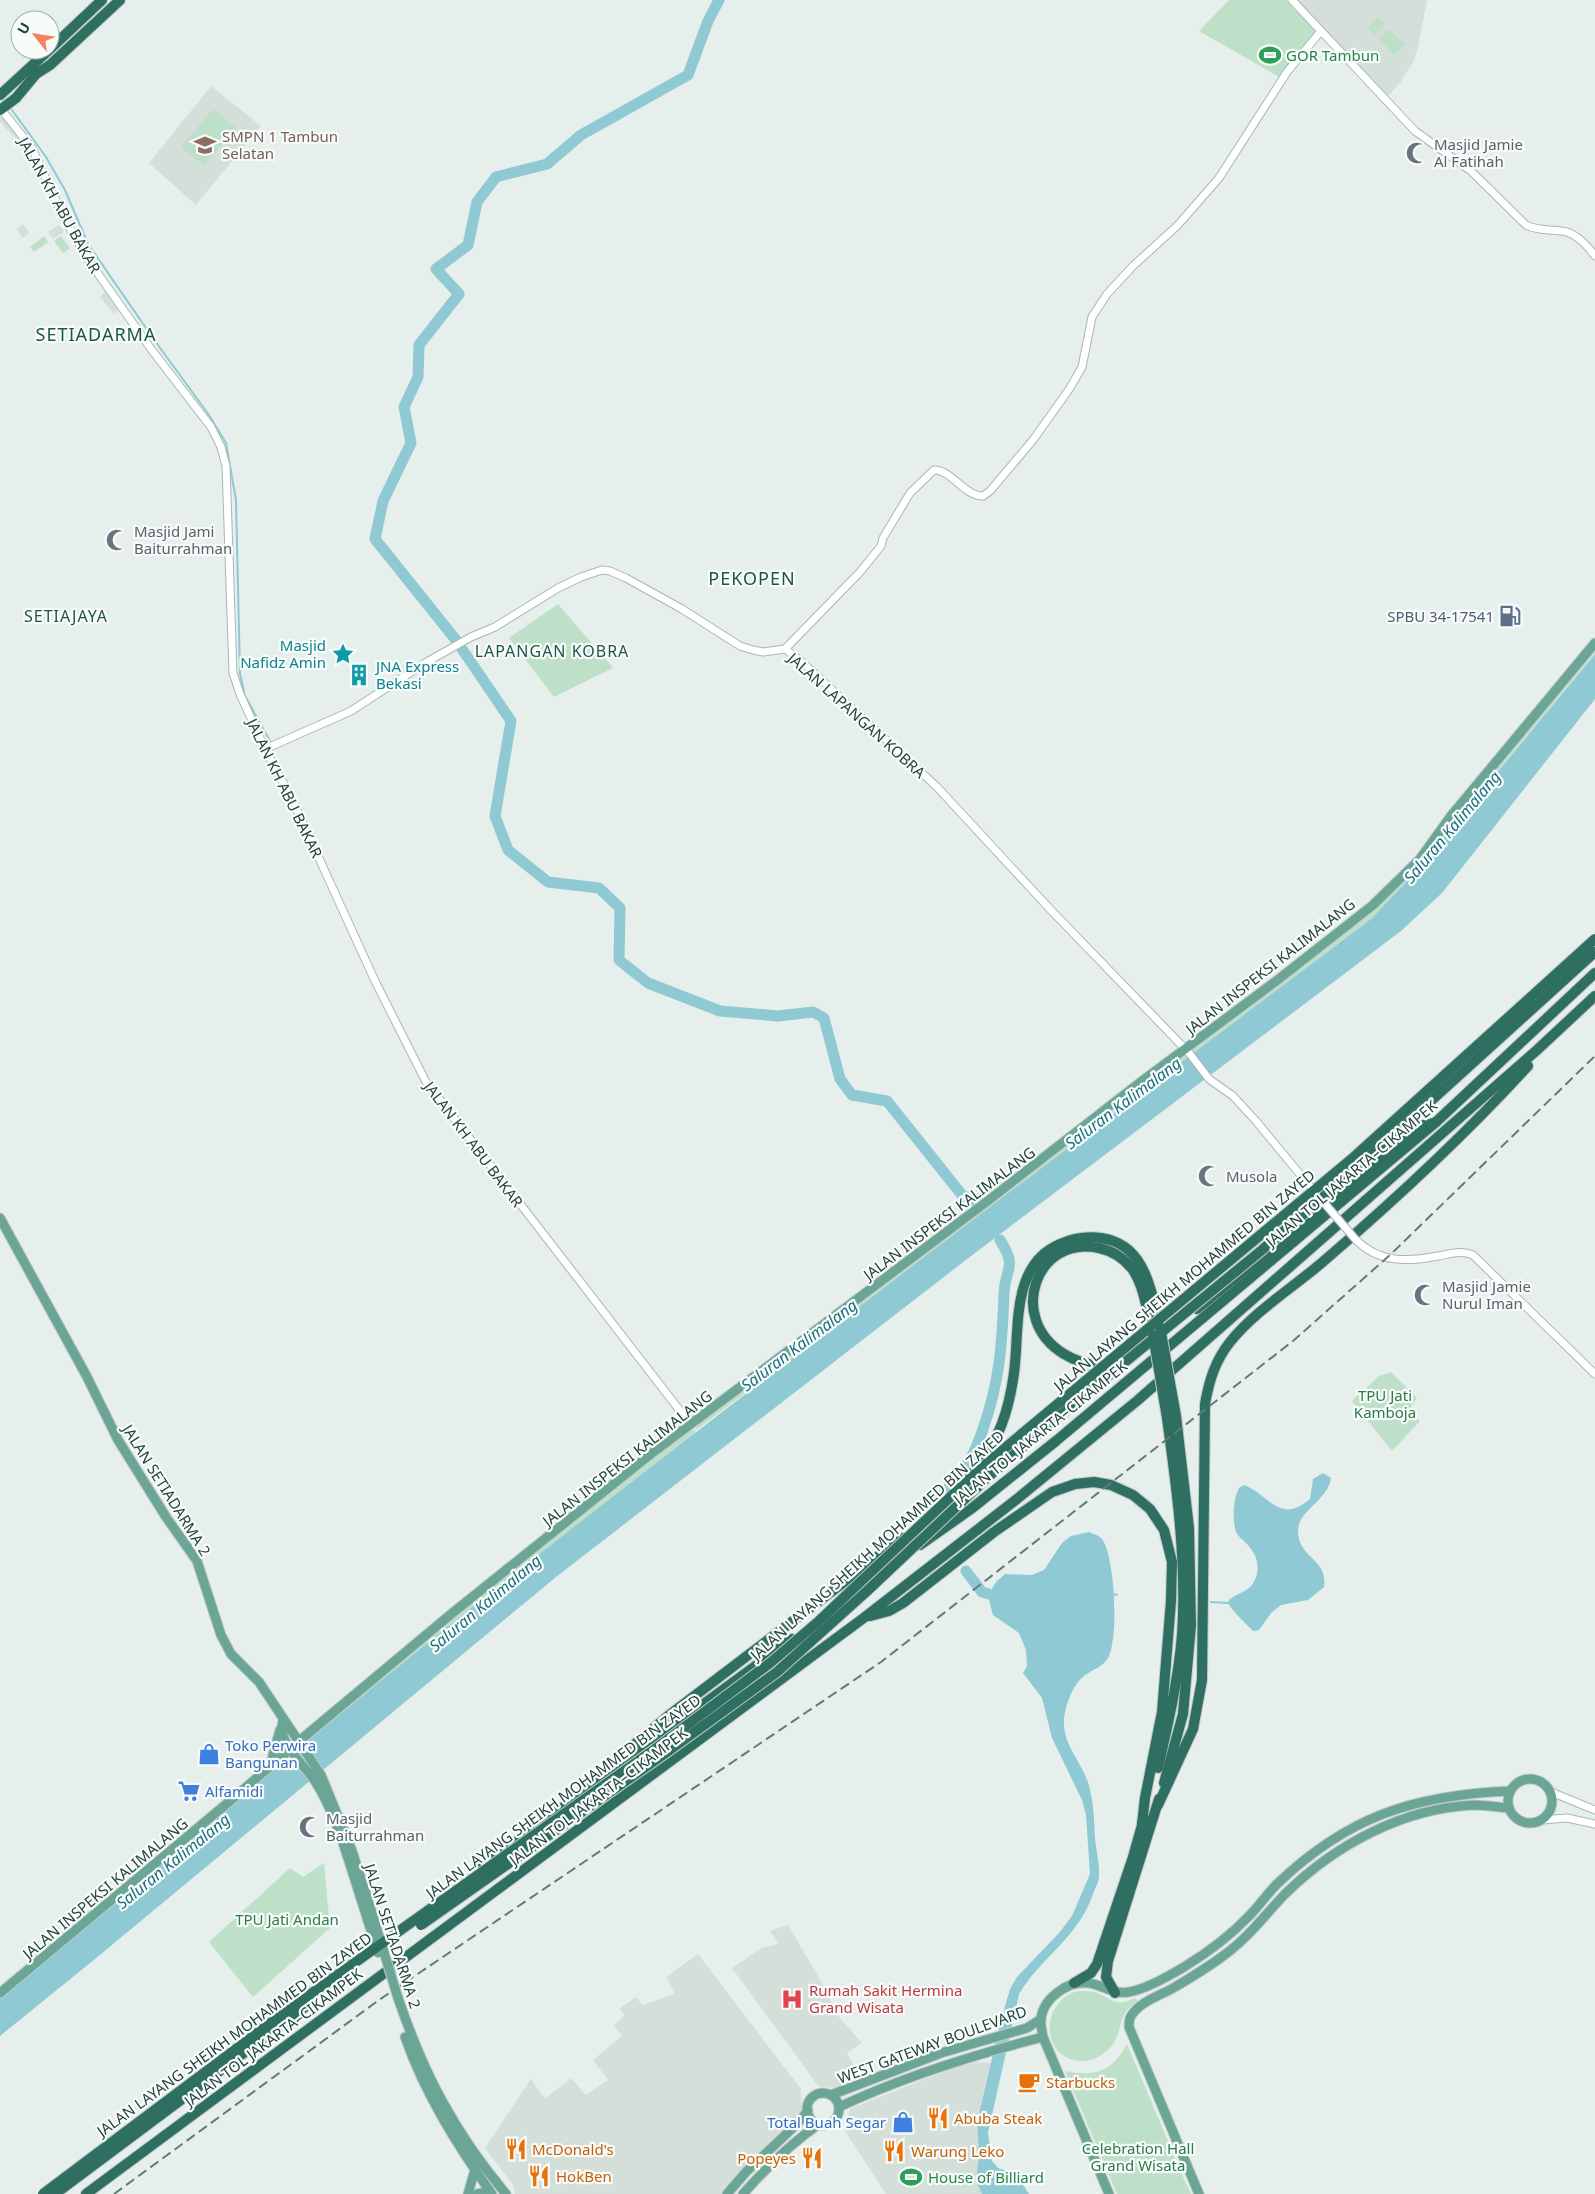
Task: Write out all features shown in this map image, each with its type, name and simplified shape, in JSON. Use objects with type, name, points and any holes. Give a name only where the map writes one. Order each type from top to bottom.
[{"type":"highway","points":[[60,39],[102,0]]},
{"type":"highway","points":[[0,109],[16,98],[36,74],[50,65],[120,0]]},
{"type":"highway","points":[[0,95],[37,60]]},
{"type":"highway","name":"JALAN LAYANG SHEIKH MOHAMMED BIN ZAYED","points":[[43,2194],[284,2013],[656,1749],[777,1657],[826,1614],[981,1468],[1354,1157],[1595,939]]},
{"type":"highway","name":"JALAN LAYANG SHEIKH MOHAMMED BIN ZAYED","points":[[55,2194],[316,1999],[667,1752],[777,1672],[989,1476],[1344,1179],[1595,952]]},
{"type":"highway","name":"JALAN TOL JAKARTA–CIKAMPEK","points":[[37,2194],[194,2075],[363,1955],[551,1814],[971,1509],[1056,1441],[1435,1123],[1595,973]]},
{"type":"highway","name":"JALAN TOL JAKARTA–CIKAMPEK","points":[[86,2194],[865,1617],[1017,1499],[1138,1400],[1538,1050],[1595,996]]},
{"type":"highway","points":[[1158,1805],[1193,1729],[1202,1680],[1205,1404],[1211,1376],[1220,1358],[1230,1342],[1250,1322],[1325,1261],[1410,1185],[1511,1085],[1531,1063],[1538,1050]]},
{"type":"highway","points":[[1154,1319],[1140,1282],[1133,1270],[1116,1254],[1090,1246],[1076,1247],[1059,1254],[1039,1274],[1032,1293],[1031,1306],[1039,1330],[1059,1352],[1083,1363],[1103,1366],[1123,1361],[1134,1356],[1214,1296],[1420,1126],[1435,1123]]},
{"type":"highway","points":[[551,1814],[668,1716],[925,1520],[963,1483],[996,1441],[1003,1422],[1014,1373],[1019,1312],[1023,1290],[1031,1270],[1045,1253],[1064,1242],[1088,1236],[1107,1239],[1126,1248],[1137,1259],[1149,1280],[1189,1528],[1192,1625],[1183,1714],[1158,1805],[1108,1961],[1106,1977],[1115,1992]]},
{"type":"highway","points":[[1074,1983],[1091,1973],[1097,1964],[1133,1857],[1152,1792],[1170,1713],[1184,1616],[1172,1417]]},
{"type":"highway","points":[[865,1617],[889,1611],[903,1603],[994,1532],[1052,1492],[1075,1484],[1094,1482],[1110,1485],[1133,1495],[1150,1509],[1164,1530],[1172,1562],[1171,1601],[1162,1712],[1145,1798],[1142,1824]]},
{"type":"highway","points":[[90,2194],[116,2172]]},
{"type":"main road","name":"JALAN INSPEKSI KALIMALANG","points":[[0,1993],[229,1803],[270,1766],[295,1748],[450,1615],[691,1425],[1188,1051],[1373,905],[1420,859],[1451,816],[1595,642]]},
{"type":"main road","name":"JALAN SETIADARMA 2","points":[[0,1218],[130,1461],[197,1560],[220,1635],[231,1654],[259,1682],[295,1748],[317,1778],[347,1839],[395,1999],[430,2080],[476,2165]]},
{"type":"main road","points":[[270,1766],[282,1724]]},
{"type":"main road","points":[[1526,1779],[1536,1779],[1545,1784],[1551,1792],[1553,1803],[1549,1813],[1542,1820],[1532,1824],[1522,1822],[1513,1817],[1508,1808],[1507,1799],[1510,1791],[1516,1783],[1526,1779]]},
{"type":"main road","points":[[1109,2194],[1043,2037],[1041,2019],[1049,2001],[1064,1988],[1074,1983],[1090,1983],[1115,1992],[1129,1992],[1166,1977],[1194,1961],[1220,1943],[1299,1864],[1329,1841],[1360,1822],[1394,1808],[1433,1798],[1473,1792],[1510,1791]]},
{"type":"main road","points":[[1199,2194],[1129,2027],[1130,2016],[1140,2006],[1201,1972],[1228,1952],[1258,1926],[1284,1896],[1307,1874],[1336,1852],[1366,1834],[1398,1821],[1436,1810],[1474,1805],[1508,1808]]},
{"type":"main road","name":"WEST GATEWAY BOULEVARD","points":[[831,2095],[941,2053],[1028,2028],[1041,2019]]},
{"type":"main road","name":"WEST GATEWAY BOULEVARD","points":[[839,2107],[867,2094],[946,2064],[1043,2037]]},
{"type":"main road","points":[[941,2053],[946,2064]]},
{"type":"main road","points":[[744,2194],[773,2162],[803,2135],[819,2124],[833,2122],[838,2115],[839,2107],[831,2095],[822,2093],[814,2097],[809,2103],[808,2110],[811,2119],[819,2124]]},
{"type":"main road","points":[[728,2194],[746,2172],[797,2124],[808,2110]]},
{"type":"main road","points":[[468,2194],[476,2165]]},
{"type":"main road","points":[[476,2165],[491,2194]]},
{"type":"main road","points":[[476,2165],[506,2194]]},
{"type":"main road","points":[[477,2194],[486,2192],[491,2194]]},
{"type":"street","points":[[1292,0],[1415,130],[1471,171],[1526,225],[1536,230],[1563,231],[1574,235],[1595,256]]},
{"type":"street","points":[[785,649],[860,572],[881,546],[883,538],[910,493],[934,470],[945,474],[979,496],[983,496],[995,486],[1033,440],[1070,388],[1082,367],[1092,318],[1107,294],[1133,266],[1178,225],[1219,178],[1290,67],[1321,31]]},
{"type":"street","name":"JALAN KH ABU BAKAR","points":[[0,109],[37,158],[64,218],[87,258],[151,349],[206,420],[221,447],[226,466],[233,673],[240,694],[265,748],[292,799],[375,981],[426,1082],[691,1425]]},
{"type":"street","name":"JALAN LAPANGAN KOBRA","points":[[265,748],[351,711],[425,663],[495,626],[558,588],[602,570],[610,571],[626,578],[682,609],[740,646],[763,652],[785,649],[801,661],[937,787],[1056,915],[1188,1051],[1209,1079],[1233,1096],[1356,1240],[1372,1253],[1382,1258],[1396,1260],[1428,1258],[1456,1252],[1466,1252],[1473,1255],[1595,1374]]},
{"type":"street","points":[[1551,1792],[1595,1810]]},
{"type":"street","points":[[1542,1820],[1567,1818],[1595,1824]]},
{"type":"shaded area","points":[[1292,0],[1427,0],[1418,48],[1413,62],[1400,83],[1385,99]]},
{"type":"shaded area","name":"SMPN 1 Tambun Selatan","points":[[211,86],[261,126],[196,205],[149,163]]},
{"type":"shaded area","points":[[3,115],[26,141],[21,144],[0,122],[0,117]]},
{"type":"shaded area","points":[[23,224],[29,233],[23,238],[16,229]]},
{"type":"shaded area","points":[[59,225],[64,232],[53,239],[48,232]]},
{"type":"shaded area","points":[[105,291],[118,310],[114,314],[100,297]]},
{"type":"shaded area","name":"Rumah Sakit Hermina Grand Wisata","points":[[788,1925],[821,1981],[838,2016],[862,2043],[847,2053],[861,2078],[839,2088],[819,2087],[732,1968],[761,1948],[778,1944],[770,1931]]},
{"type":"shaded area","points":[[698,1954],[801,2089],[802,2110],[796,2120],[757,2154],[721,2194],[515,2194],[513,2185],[485,2148],[531,2079],[545,2099],[571,2078],[586,2095],[608,2080],[593,2060],[622,2036],[614,2025],[625,2015],[619,2009],[636,1997],[642,2005],[675,1994],[666,1977]]},
{"type":"shaded area","points":[[977,2062],[991,2063],[977,2124],[979,2154],[976,2181],[982,2194],[886,2194],[845,2131],[850,2109],[955,2067]]},
{"type":"green space","name":"GOR Tambun","points":[[1229,0],[1286,0],[1317,32],[1281,78],[1199,31]]},
{"type":"green space","points":[[1378,17],[1385,24],[1374,35],[1367,27]]},
{"type":"green space","points":[[1389,29],[1405,45],[1394,55],[1379,39]]},
{"type":"green space","points":[[213,109],[236,128],[204,166],[181,147]]},
{"type":"green space","points":[[44,236],[48,242],[34,252],[30,247]]},
{"type":"green space","points":[[61,236],[70,248],[63,253],[54,241]]},
{"type":"green space","name":"LAPANGAN KOBRA","points":[[558,604],[613,668],[554,697],[509,638]]},
{"type":"green space","points":[[1595,643],[1595,653],[1411,877],[1371,919],[695,1431],[695,1433],[532,1560],[301,1747],[298,1742],[293,1754],[0,1998],[0,1993],[270,1766],[283,1720],[297,1742],[679,1433],[695,1430],[705,1414],[1170,1061],[1190,1054],[1201,1036],[1396,884]]},
{"type":"green space","name":"TPU Jati Kamboja","points":[[1391,1372],[1417,1398],[1409,1409],[1420,1421],[1392,1451],[1352,1401],[1379,1376]]},
{"type":"green space","name":"TPU Jati Andan","points":[[324,1863],[330,1928],[253,1997],[209,1942],[290,1868],[303,1877]]},
{"type":"green space","points":[[1078,1991],[1096,1992],[1115,2002],[1128,2001],[1135,1998],[1138,2001],[1125,2013],[1117,2037],[1111,2047],[1097,2058],[1086,2061],[1067,2058],[1057,2050],[1052,2040],[1050,2029],[1051,2017],[1057,2006],[1066,1997]]},
{"type":"green space","name":"Celebration Hall Grand Wisata","points":[[1127,2044],[1191,2194],[1117,2194],[1065,2071],[1085,2073],[1102,2070],[1115,2061]]},
{"type":"water","name":"Saluran Kalimalang","points":[[1595,654],[1595,699],[1442,893],[1401,931],[971,1256],[556,1577],[0,2036],[0,1998],[384,1678],[514,1574],[727,1409],[1371,919],[1411,877]]},
{"type":"water","points":[[1323,1473],[1331,1478],[1329,1486],[1303,1517],[1298,1530],[1299,1540],[1303,1547],[1322,1570],[1324,1587],[1308,1600],[1281,1605],[1271,1613],[1259,1630],[1254,1631],[1228,1603],[1229,1600],[1252,1585],[1258,1568],[1256,1558],[1250,1548],[1236,1532],[1234,1508],[1238,1491],[1240,1487],[1245,1485],[1276,1506],[1283,1509],[1291,1509],[1300,1506],[1310,1499],[1313,1479]]},
{"type":"water","points":[[1089,1532],[1102,1539],[1110,1562],[1113,1579],[1114,1634],[1108,1658],[1100,1666],[1080,1679],[1073,1689],[1065,1712],[1064,1722],[1067,1740],[1084,1773],[1090,1790],[1099,1878],[1078,1923],[1019,1994],[988,2133],[992,2161],[998,2168],[1016,2174],[1029,2194],[982,2194],[976,2181],[979,2154],[977,2123],[1010,1989],[1017,1977],[1059,1933],[1072,1916],[1090,1874],[1086,1815],[1082,1800],[1052,1738],[1042,1698],[1023,1673],[1027,1666],[1026,1650],[1019,1633],[993,1615],[988,1596],[996,1582],[1005,1574],[1032,1575],[1044,1570],[1062,1543],[1071,1536]]},
{"type":"waterway","points":[[456,640],[375,539],[383,501],[411,443],[404,407],[418,377],[419,345],[459,294],[436,269],[468,245],[477,202],[496,177],[547,164],[581,135],[688,75],[708,21],[719,0]]},
{"type":"waterway","points":[[12,110],[46,157],[65,190],[88,244],[209,415],[226,443],[236,500],[240,674],[245,696],[270,741]]},
{"type":"waterway","points":[[462,649],[511,721],[495,816],[508,850],[548,882],[599,888],[620,908],[619,960],[648,983],[720,1011],[778,1016],[813,1012],[824,1018],[840,1079],[852,1095],[887,1101],[962,1195],[975,1201]]},
{"type":"waterway","points":[[941,1496],[967,1465],[977,1445],[989,1411],[997,1378],[1005,1285],[1009,1267],[1008,1256],[1000,1240]]},
{"type":"waterway","points":[[966,1571],[982,1592],[989,1594]]},
{"type":"waterway","points":[[1211,1602],[1228,1603]]},
{"type":"railway","points":[[114,2194],[379,2000],[881,1662],[1293,1341],[1390,1255],[1595,1056]]},
{"type":"place","name":"GOR Tambun","points":[[1270,55]]},
{"type":"place","name":"SMPN 1 Tambun Selatan","points":[[205,145]]},
{"type":"place","name":"Masjid Jamie Al Fatihah","points":[[1417,153]]},
{"type":"place","name":"Masjid Jami Baiturrahman","points":[[117,540]]},
{"type":"place","name":"SPBU 34-17541","points":[[1510,616]]},
{"type":"place","name":"Masjid Nafidz Amin","points":[[343,654]]},
{"type":"place","name":"JNA Express Bekasi","points":[[359,675]]},
{"type":"place","name":"Musola","points":[[1209,1176]]},
{"type":"place","name":"Masjid Jamie Nurul Iman","points":[[1425,1295]]},
{"type":"place","name":"Toko Perwira Bangunan","points":[[209,1754]]},
{"type":"place","name":"Alfamidi","points":[[189,1791]]},
{"type":"place","name":"Masjid Baiturrahman","points":[[310,1827]]},
{"type":"place","name":"Rumah Sakit Hermina Grand Wisata","points":[[792,1999]]},
{"type":"place","name":"Starbucks","points":[[1029,2082]]},
{"type":"place","name":"Abuba Steak","points":[[938,2118]]},
{"type":"place","name":"Total Buah Segar","points":[[903,2122]]},
{"type":"place","name":"McDonald's","points":[[516,2149]]},
{"type":"place","name":"Warung Leko","points":[[894,2151]]},
{"type":"place","name":"Popeyes","points":[[812,2158]]},
{"type":"place","name":"HokBen","points":[[539,2176]]},
{"type":"place","name":"House of Billiard","points":[[911,2177]]},
{"type":"district","name":"SETIADARMA","points":[[96,334]]},
{"type":"district","name":"PEKOPEN","points":[[752,578]]},
{"type":"district","name":"SETIAJAYA","points":[[66,616]]},
{"type":"district","name":"LAPANGAN KOBRA","points":[[552,651]]}]
